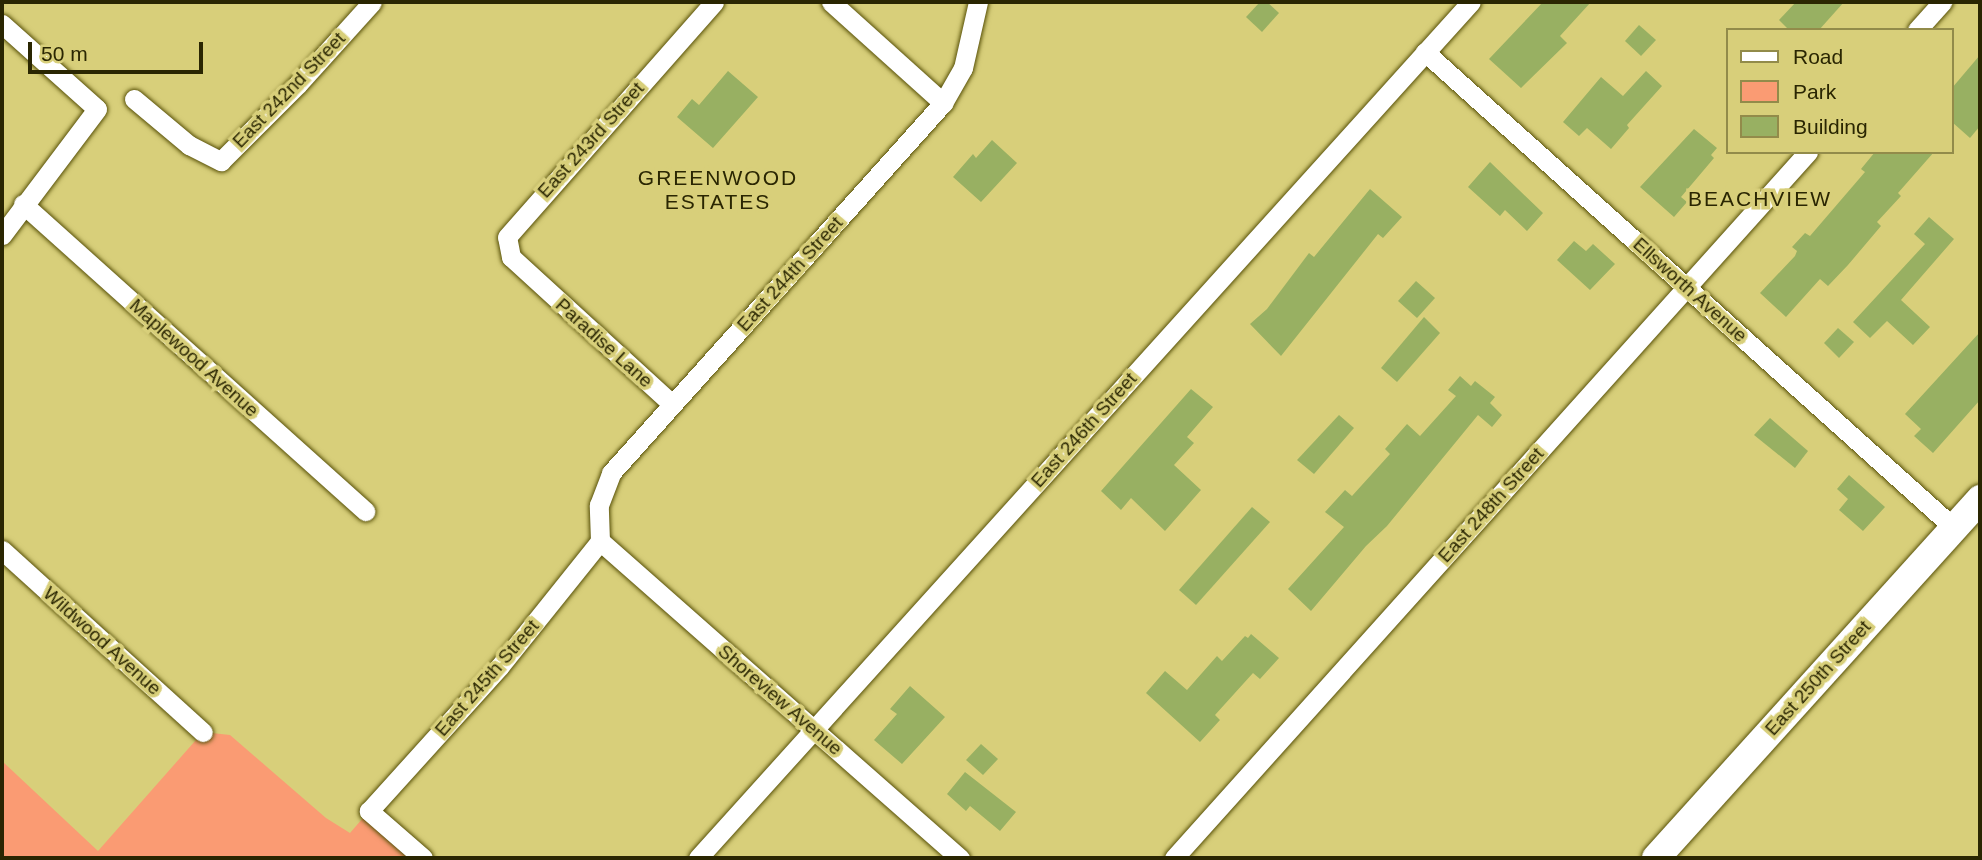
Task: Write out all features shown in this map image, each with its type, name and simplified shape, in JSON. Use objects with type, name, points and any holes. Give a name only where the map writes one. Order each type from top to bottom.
[{"type":"street","name":"East 242nd Street","points":[[134,99],[189,145],[221,161],[298,84],[372,2]]},
{"type":"street","name":"East 243rd Street","points":[[536,282],[511,257],[507,237],[714,2]]},
{"type":"street","points":[[831,2],[943,103]]},
{"type":"street","name":"East 244th Street","points":[[600,541],[598,505],[611,473],[943,103],[963,68],[978,2]]},
{"type":"street","name":"East 246th Street","points":[[698,858],[1471,2]]},
{"type":"street","points":[[1919,28],[1942,2]]},
{"type":"street","points":[[2,24],[97,109],[2,235]]},
{"type":"street","name":"Ellsworth Avenue","points":[[1425,52],[1954,528]]},
{"type":"street","name":"East 248th Street","points":[[1174,858],[1806,154]]},
{"type":"street","name":"Maplewood Avenue","points":[[23,204],[365,511]]},
{"type":"street","name":"Paradise Lane","points":[[536,282],[672,404]]},
{"type":"street","name":"East 250th Street","points":[[1656,858],[1980,499]]},
{"type":"street","name":"Shoreview Avenue","points":[[600,541],[960,858]]},
{"type":"street","name":"East 245th Street","points":[[423,858],[369,811],[500,666],[600,541]]},
{"type":"street","name":"Wildwood Avenue","points":[[2,550],[203,732]]},
{"type":"green space","points":[[203,732],[230,735],[326,818],[350,833],[369,811],[423,858],[2,858],[2,761],[98,851]]},
{"type":"building","points":[[1260,2],[1267,2],[1279,13],[1262,32],[1246,17]]},
{"type":"building","points":[[1543,2],[1591,2],[1560,36],[1567,43],[1521,88],[1489,59]]},
{"type":"building","points":[[1796,2],[1844,2],[1821,28],[1787,28],[1779,20]]},
{"type":"building","points":[[1639,25],[1656,40],[1641,56],[1625,41]]},
{"type":"building","points":[[1980,55],[1980,126],[1970,138],[1954,124],[1954,86]]},
{"type":"building","points":[[728,71],[758,97],[713,148],[677,117],[692,99],[699,105]]},
{"type":"building","points":[[1646,71],[1662,86],[1627,125],[1629,128],[1611,149],[1587,128],[1579,136],[1563,122],[1601,77],[1623,96]]},
{"type":"building","points":[[1694,129],[1717,148],[1711,155],[1714,158],[1681,197],[1687,202],[1674,217],[1640,187]]},
{"type":"building","points":[[992,140],[1017,163],[981,202],[953,177],[973,154],[976,158]]},
{"type":"building","points":[[1873,154],[1932,154],[1898,193],[1901,196],[1877,222],[1881,226],[1848,265],[1828,286],[1820,279],[1786,317],[1760,293],[1795,256],[1797,251],[1792,247],[1805,233],[1810,236],[1865,172],[1861,169]]},
{"type":"building","points":[[1490,162],[1543,213],[1527,231],[1505,210],[1500,216],[1468,187]]},
{"type":"building","points":[[1370,189],[1402,217],[1383,238],[1378,234],[1281,356],[1250,324],[1267,309],[1309,253],[1314,257]]},
{"type":"building","points":[[1929,217],[1954,239],[1901,300],[1930,327],[1913,345],[1887,321],[1870,338],[1853,322],[1925,244],[1914,234]]},
{"type":"building","points":[[1574,241],[1586,251],[1593,244],[1615,264],[1590,290],[1557,260]]},
{"type":"building","points":[[1416,281],[1435,298],[1417,318],[1398,301]]},
{"type":"building","points":[[1424,317],[1440,333],[1397,382],[1381,368]]},
{"type":"building","points":[[1838,328],[1854,342],[1839,358],[1824,343]]},
{"type":"building","points":[[1980,332],[1980,400],[1933,453],[1914,436],[1921,429],[1905,414]]},
{"type":"building","points":[[1460,376],[1471,386],[1475,381],[1495,397],[1490,403],[1502,415],[1492,427],[1478,415],[1387,526],[1366,546],[1311,611],[1288,589],[1344,527],[1325,512],[1345,490],[1352,496],[1390,454],[1385,449],[1407,424],[1420,436],[1456,396],[1448,390]]},
{"type":"building","points":[[1191,389],[1213,407],[1187,437],[1194,443],[1174,465],[1201,490],[1165,531],[1131,498],[1121,510],[1101,491]]},
{"type":"building","points":[[1339,415],[1354,428],[1314,474],[1297,460]]},
{"type":"building","points":[[1770,418],[1808,451],[1795,468],[1754,435]]},
{"type":"building","points":[[1849,475],[1885,507],[1863,531],[1839,510],[1848,499],[1837,489]]},
{"type":"building","points":[[1252,507],[1270,522],[1196,605],[1179,590]]},
{"type":"building","points":[[1251,634],[1279,658],[1260,679],[1253,673],[1215,715],[1220,720],[1200,742],[1146,693],[1165,671],[1187,690],[1217,656],[1222,661],[1245,636],[1248,638]]},
{"type":"building","points":[[910,686],[945,717],[902,764],[874,740],[897,714],[890,709]]},
{"type":"building","points":[[981,744],[998,759],[983,775],[966,760]]},
{"type":"building","points":[[965,772],[1016,812],[1000,831],[970,806],[966,811],[947,794]]},
{"type":"district","name":"GREENWOOD ESTATES","points":[[718,190]]},
{"type":"district","name":"BEACHVIEW","points":[[1760,199]]}]
